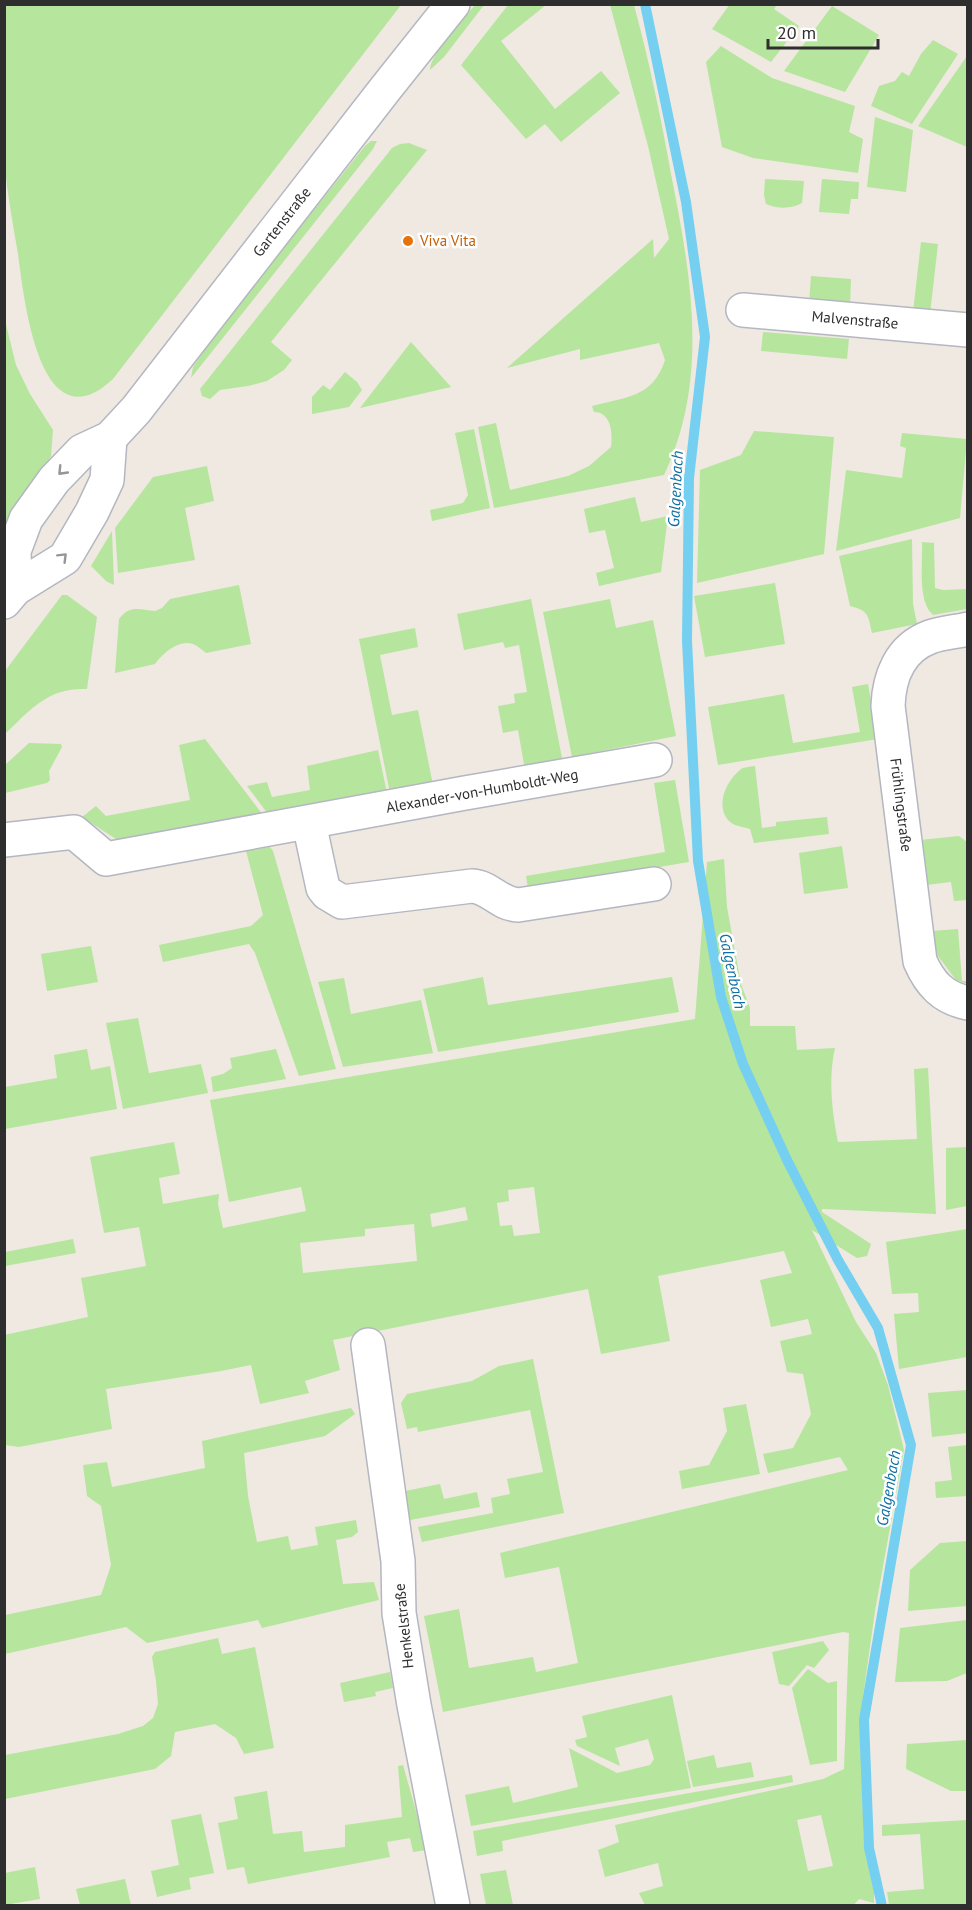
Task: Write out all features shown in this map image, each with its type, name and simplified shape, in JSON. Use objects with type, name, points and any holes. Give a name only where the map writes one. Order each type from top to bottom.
[{"type":"street","name":"Gartenstraße","points":[[10,596],[14,550],[26,519],[54,480],[82,451],[110,438],[156,386],[453,4]]},
{"type":"street","name":"Malvenstraße","points":[[743,310],[968,330]]},
{"type":"street","name":"Gartenstraße","points":[[10,596],[65,558],[92,512],[107,480],[110,438]]},
{"type":"street","name":"Frühlingstraße","points":[[968,629],[930,636],[917,643],[897,664],[889,690],[888,706],[920,961],[926,975],[942,994],[955,1001],[968,1003]]},
{"type":"street","name":"Alexander-von-Humboldt-Weg","points":[[4,840],[74,832],[106,859],[655,760]]},
{"type":"street","points":[[309,823],[323,888],[342,902],[480,886],[502,902],[518,905],[654,884]]},
{"type":"street","name":"Henkelstraße","points":[[368,1346],[398,1561],[399,1613],[414,1705],[453,1905]]},
{"type":"green space","points":[[730,4],[777,5],[774,9],[799,26],[771,62],[712,29]]},
{"type":"green space","points":[[4,5],[401,5],[113,379],[88,395],[68,395],[52,381],[40,358],[31,331],[4,162]]},
{"type":"green space","points":[[475,5],[484,5],[444,57],[430,70],[431,63],[441,46]]},
{"type":"green space","points":[[508,5],[546,5],[501,41],[555,109],[601,71],[620,93],[561,142],[545,124],[526,139],[461,65]]},
{"type":"green space","points":[[610,5],[634,5],[663,131],[690,288],[692,364],[687,401],[678,438],[664,475],[494,508],[478,427],[496,423],[510,490],[568,476],[589,466],[611,447],[610,424],[600,413],[594,412],[592,406],[626,398],[645,389],[660,373],[665,360],[659,343],[580,360],[580,349],[507,368],[653,239],[654,258],[669,239],[648,146]]},
{"type":"green space","points":[[832,6],[879,35],[845,92],[784,71]]},
{"type":"green space","points":[[933,40],[958,54],[912,124],[871,106],[879,86],[895,81],[902,72],[909,76],[921,54]]},
{"type":"green space","points":[[721,46],[772,78],[855,106],[849,132],[863,139],[858,173],[753,158],[722,147],[706,62]]},
{"type":"green space","points":[[967,56],[967,147],[918,126]]},
{"type":"green space","points":[[875,117],[913,130],[906,192],[867,187]]},
{"type":"green space","points":[[371,141],[377,141],[373,149],[191,378],[193,367],[217,331]]},
{"type":"green space","points":[[409,143],[427,150],[271,342],[292,360],[284,370],[267,381],[220,390],[210,399],[202,396],[200,389],[392,148]]},
{"type":"green space","points":[[765,179],[804,181],[802,203],[784,208],[766,204]]},
{"type":"green space","points":[[822,179],[859,182],[858,199],[851,199],[849,214],[819,212]]},
{"type":"green space","points":[[921,242],[938,244],[930,314],[913,312]]},
{"type":"green space","points":[[811,276],[851,279],[850,307],[809,304]]},
{"type":"green space","points":[[4,316],[16,365],[30,394],[53,430],[51,456],[13,508],[5,531]]},
{"type":"green space","points":[[763,332],[849,339],[847,359],[761,351]]},
{"type":"green space","points":[[411,342],[451,387],[360,408]]},
{"type":"green space","points":[[345,372],[357,382],[362,390],[349,407],[312,414],[312,397],[323,385],[330,390]]},
{"type":"green space","points":[[474,429],[490,508],[432,521],[430,510],[463,503],[468,495],[455,433]]},
{"type":"green space","points":[[754,431],[834,437],[824,554],[697,583],[700,470],[741,455]]},
{"type":"green space","points":[[902,433],[967,439],[960,518],[836,551],[846,470],[902,478],[906,448],[900,446]]},
{"type":"green space","points":[[207,466],[214,501],[185,508],[195,560],[118,573],[115,528],[153,477]]},
{"type":"green space","points":[[635,497],[641,522],[668,516],[661,572],[599,586],[596,573],[614,568],[605,530],[589,533],[584,509]]},
{"type":"green space","points":[[112,531],[114,585],[106,581],[91,566]]},
{"type":"green space","points":[[912,539],[913,604],[917,624],[872,633],[867,615],[850,606],[839,556]]},
{"type":"green space","points":[[922,542],[934,543],[935,588],[967,589],[967,609],[933,615],[928,609],[923,591]]},
{"type":"green space","points":[[775,583],[785,644],[705,657],[694,596]]},
{"type":"green space","points":[[239,585],[251,644],[206,653],[193,644],[182,643],[167,652],[155,664],[115,673],[119,619],[127,611],[136,609],[155,611],[162,608],[170,599]]},
{"type":"green space","points":[[62,595],[67,595],[97,617],[87,689],[73,689],[51,696],[32,709],[5,734],[5,671]]},
{"type":"green space","points":[[531,599],[563,763],[525,770],[518,730],[503,733],[498,706],[515,703],[514,694],[527,692],[519,645],[505,648],[503,642],[464,650],[457,614]]},
{"type":"green space","points":[[610,599],[616,628],[653,620],[676,736],[572,757],[543,612]]},
{"type":"green space","points":[[415,628],[418,647],[380,655],[392,715],[418,710],[433,785],[390,793],[359,639]]},
{"type":"green space","points":[[868,684],[878,739],[718,765],[708,707],[784,694],[793,743],[860,732],[852,687]]},
{"type":"green space","points":[[205,739],[263,815],[119,841],[82,817],[96,806],[106,816],[190,800],[179,745]]},
{"type":"green space","points":[[29,743],[61,744],[62,747],[49,771],[50,780],[47,783],[5,793],[5,765]]},
{"type":"green space","points":[[378,750],[387,793],[268,814],[247,786],[267,782],[272,797],[310,790],[307,766]]},
{"type":"green space","points":[[755,766],[762,828],[776,826],[776,822],[827,817],[829,834],[754,843],[750,829],[730,822],[724,814],[723,807],[727,786],[741,769]]},
{"type":"green space","points":[[675,780],[689,862],[528,889],[526,876],[665,852],[654,783]]},
{"type":"green space","points":[[959,836],[967,842],[967,900],[954,901],[951,882],[926,885],[920,840]]},
{"type":"green space","points":[[842,846],[848,888],[804,894],[799,853]]},
{"type":"green space","points":[[270,847],[336,1069],[299,1076],[255,953],[249,944],[163,962],[159,945],[251,926],[263,915],[246,851]]},
{"type":"green space","points":[[724,859],[727,907],[741,984],[750,1008],[750,1026],[795,1026],[797,1050],[835,1048],[832,1095],[838,1142],[917,1139],[914,1069],[928,1068],[936,1214],[822,1209],[822,1212],[871,1244],[867,1256],[857,1258],[812,1230],[856,1322],[876,1353],[888,1385],[904,1450],[875,1611],[860,1718],[864,1845],[874,1892],[874,1903],[859,1899],[853,1906],[645,1905],[639,1893],[663,1886],[658,1863],[605,1877],[598,1850],[619,1842],[615,1825],[823,1779],[844,1769],[849,1633],[843,1632],[443,1712],[424,1616],[459,1609],[469,1668],[533,1657],[536,1672],[578,1663],[559,1567],[505,1578],[500,1553],[848,1470],[840,1457],[768,1473],[763,1454],[793,1448],[811,1414],[803,1374],[787,1372],[780,1341],[812,1334],[808,1319],[771,1327],[760,1280],[792,1273],[784,1251],[658,1276],[670,1341],[601,1354],[588,1289],[333,1340],[340,1370],[305,1381],[309,1393],[260,1404],[251,1365],[106,1389],[112,1429],[19,1447],[5,1445],[4,1335],[88,1317],[81,1278],[146,1266],[139,1227],[104,1233],[90,1157],[174,1142],[180,1174],[159,1178],[163,1204],[219,1194],[218,1204],[223,1228],[306,1211],[301,1187],[229,1202],[210,1100],[695,1019],[707,862]],"holes":[[[534,1187],[540,1233],[514,1236],[512,1225],[500,1226],[497,1203],[509,1201],[508,1190]],[[465,1207],[468,1220],[432,1227],[430,1214]],[[414,1224],[417,1261],[303,1273],[300,1243],[365,1236],[365,1229]],[[821,1815],[833,1866],[808,1871],[797,1820]]]},
{"type":"green space","points":[[958,929],[962,981],[967,981],[967,984],[956,980],[935,952],[932,931]]},
{"type":"green space","points":[[91,946],[98,982],[47,991],[41,954]]},
{"type":"green space","points":[[483,977],[488,1005],[672,977],[679,1012],[438,1052],[423,989]]},
{"type":"green space","points":[[344,978],[351,1014],[421,1000],[433,1053],[343,1067],[318,982]]},
{"type":"green space","points":[[138,1018],[149,1073],[201,1064],[208,1093],[123,1109],[106,1023]]},
{"type":"green space","points":[[87,1049],[91,1070],[110,1066],[117,1109],[5,1129],[5,1087],[57,1078],[54,1055]]},
{"type":"green space","points":[[276,1049],[286,1079],[213,1092],[211,1077],[223,1074],[232,1068],[230,1058]]},
{"type":"green space","points":[[967,1147],[967,1206],[946,1210],[946,1148]]},
{"type":"green space","points":[[967,1229],[967,1357],[899,1369],[894,1314],[919,1312],[918,1293],[892,1294],[886,1242]]},
{"type":"green space","points":[[73,1239],[76,1253],[5,1266],[5,1252]]},
{"type":"green space","points":[[533,1359],[564,1513],[422,1542],[418,1527],[493,1513],[491,1498],[510,1494],[507,1479],[543,1472],[530,1410],[418,1432],[417,1427],[407,1429],[401,1403],[407,1394],[472,1381],[499,1366]]},
{"type":"green space","points":[[967,1390],[967,1433],[932,1437],[928,1393]]},
{"type":"green space","points":[[746,1404],[760,1474],[682,1489],[679,1471],[709,1465],[727,1431],[723,1408]]},
{"type":"green space","points":[[351,1408],[355,1414],[325,1436],[244,1453],[248,1496],[257,1542],[288,1536],[291,1550],[318,1545],[315,1527],[356,1520],[358,1532],[352,1537],[336,1540],[343,1584],[374,1582],[379,1600],[262,1628],[258,1620],[147,1643],[126,1627],[5,1654],[5,1615],[101,1595],[111,1565],[101,1506],[87,1496],[83,1465],[107,1462],[112,1487],[205,1468],[202,1441]]},
{"type":"green space","points":[[967,1445],[967,1496],[936,1498],[935,1482],[952,1480],[948,1447]]},
{"type":"green space","points":[[440,1484],[444,1499],[477,1492],[480,1507],[410,1520],[405,1491]]},
{"type":"green space","points":[[967,1541],[967,1606],[908,1611],[910,1570],[940,1543]]},
{"type":"green space","points":[[967,1620],[967,1673],[947,1681],[895,1682],[900,1628]]},
{"type":"green space","points":[[218,1638],[222,1654],[255,1647],[274,1748],[244,1754],[236,1738],[215,1724],[175,1732],[171,1756],[155,1769],[5,1799],[5,1755],[118,1734],[143,1726],[153,1718],[158,1704],[152,1657],[155,1652]]},
{"type":"green space","points":[[823,1641],[829,1650],[814,1668],[807,1665],[789,1686],[779,1684],[772,1652]]},
{"type":"green space","points":[[808,1669],[828,1683],[837,1681],[837,1761],[810,1765],[792,1688]]},
{"type":"green space","points":[[390,1672],[393,1688],[375,1692],[376,1696],[344,1702],[340,1683]]},
{"type":"green space","points":[[672,1695],[691,1788],[471,1826],[465,1795],[509,1786],[513,1803],[578,1787],[569,1748],[617,1773],[650,1765],[654,1759],[648,1739],[615,1748],[620,1766],[577,1746],[575,1740],[587,1737],[582,1716]]},
{"type":"green space","points":[[967,1740],[967,1791],[951,1791],[906,1769],[907,1744]]},
{"type":"green space","points":[[714,1755],[717,1768],[751,1762],[754,1777],[693,1787],[687,1761]]},
{"type":"green space","points":[[403,1765],[427,1850],[413,1852],[410,1838],[387,1842],[390,1857],[248,1884],[244,1867],[227,1870],[218,1823],[238,1819],[234,1797],[267,1791],[273,1834],[302,1831],[304,1852],[345,1847],[345,1825],[402,1817],[398,1766]]},
{"type":"green space","points":[[792,1775],[793,1782],[502,1841],[503,1851],[477,1856],[473,1831]]},
{"type":"green space","points":[[201,1814],[214,1873],[189,1878],[191,1889],[157,1897],[151,1871],[179,1865],[171,1820]]},
{"type":"green space","points":[[967,1820],[967,1905],[889,1905],[887,1892],[924,1889],[920,1834],[882,1836],[882,1825]]},
{"type":"green space","points":[[35,1867],[40,1899],[5,1905],[5,1873]]},
{"type":"green space","points":[[506,1870],[513,1905],[486,1905],[480,1874]]},
{"type":"green space","points":[[125,1879],[131,1905],[80,1905],[76,1889]]},
{"type":"waterway","name":"Galgenbach","points":[[645,4],[686,202],[705,337],[689,478],[687,641],[698,861],[721,997],[743,1064],[787,1160],[838,1260],[878,1328],[911,1445],[864,1720],[869,1848],[882,1906]]},
{"type":"place","name":"Viva Vita","points":[[408,241]]}]
